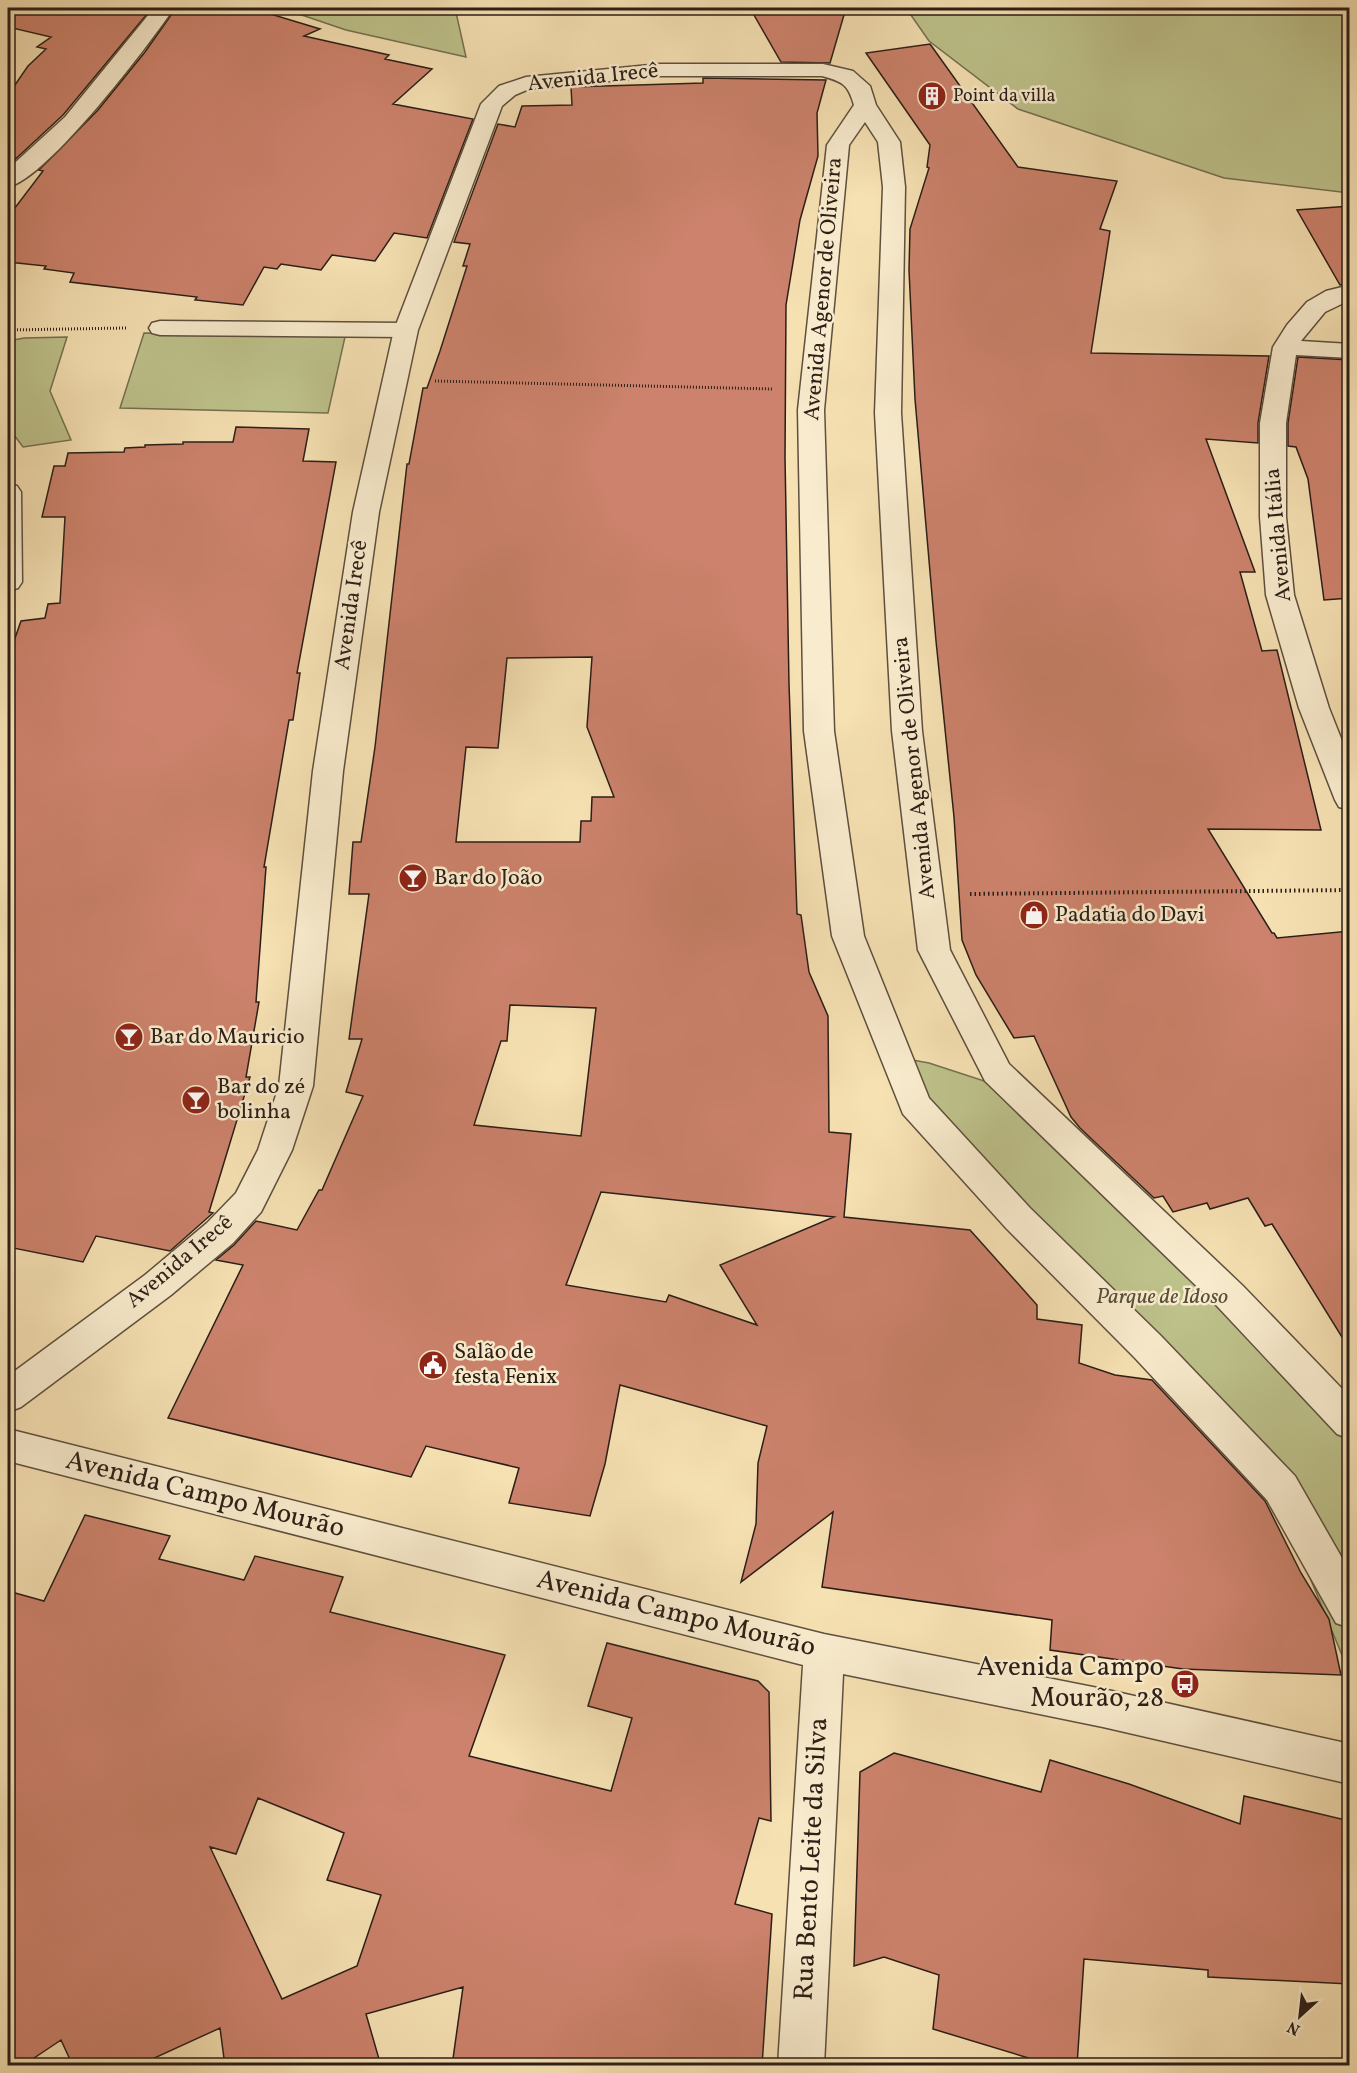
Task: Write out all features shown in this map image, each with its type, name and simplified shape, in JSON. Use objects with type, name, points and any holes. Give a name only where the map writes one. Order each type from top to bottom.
[{"type":"street","points":[[8,180],[74,121],[164,8]]},
{"type":"street","name":"Avenida Irecê","points":[[8,1396],[158,1285],[220,1233],[249,1202],[275,1150],[296,1086],[328,771],[366,512],[406,330],[492,104],[511,87],[526,83],[660,70],[823,70],[845,76],[859,86],[865,105]]},
{"type":"street","name":"Avenida Agenor de Oliveira","points":[[1350,1423],[1230,1296],[997,1072],[934,950],[907,731],[888,412],[894,187],[889,142],[865,105],[838,145],[811,410],[819,731],[848,936],[915,1105],[1018,1218],[1148,1347],[1281,1488],[1350,1610]]},
{"type":"street","name":"Avenida Itália","points":[[1350,292],[1335,296],[1316,307],[1299,325],[1285,347],[1273,423],[1273,517],[1280,595],[1314,708],[1350,800]]},
{"type":"street","points":[[1285,347],[1350,351]]},
{"type":"street","points":[[8,492],[8,582]]},
{"type":"street","name":"Avenida Campo Mourão","points":[[8,1446],[824,1652],[1103,1708],[1350,1764]]},
{"type":"street","name":"Rua Bento Leite da Silva","points":[[801,2066],[824,1652]]},
{"type":"lane","points":[[160,328],[406,330]]},
{"type":"path","points":[[8,330],[160,328]]},
{"type":"path","points":[[396,380],[813,389]]},
{"type":"path","points":[[927,894],[1350,890]]},
{"type":"green space","points":[[281,8],[455,8],[466,57],[346,30]]},
{"type":"green space","points":[[906,8],[1349,8],[1349,193],[1224,178],[1018,109],[929,41]]},
{"type":"green space","points":[[144,333],[345,337],[328,413],[120,408]]},
{"type":"green space","points":[[67,337],[50,391],[71,440],[23,447],[8,427],[8,341],[24,338]]},
{"type":"green space","name":"Parque de Idoso","points":[[896,1057],[929,1063],[1018,1092],[1349,1431],[1349,1672],[1253,1440],[1033,1234]]},
{"type":"building","points":[[8,8],[152,8],[63,115],[8,166],[8,95],[28,66],[46,49],[37,47],[51,37],[8,27]]},
{"type":"building","points":[[176,8],[251,8],[320,29],[304,36],[389,55],[385,59],[432,69],[393,104],[473,119],[427,238],[394,233],[375,261],[332,255],[321,270],[281,264],[277,269],[264,267],[243,305],[195,300],[197,297],[70,282],[74,273],[44,269],[46,266],[8,262],[8,217],[43,171],[39,170],[98,110],[145,52]]},
{"type":"building","points":[[750,8],[846,8],[830,63],[781,62]]},
{"type":"building","points":[[930,44],[1018,167],[1117,181],[1100,229],[1110,231],[1091,353],[1269,356],[1258,423],[1258,443],[1206,439],[1255,572],[1240,572],[1262,651],[1277,650],[1321,830],[1208,829],[1277,938],[1350,931],[1350,1350],[1272,1224],[1265,1226],[1248,1198],[1210,1209],[1207,1203],[1173,1212],[1163,1196],[1154,1198],[1080,1128],[1071,1117],[1034,1036],[1014,1038],[976,975],[962,940],[954,817],[915,399],[909,270],[910,229],[929,168],[927,167],[930,145],[866,53]]},
{"type":"building","points":[[703,78],[826,80],[817,113],[818,156],[800,220],[786,305],[785,457],[789,684],[797,914],[801,915],[809,972],[828,1016],[829,1132],[851,1134],[844,1217],[970,1230],[1037,1305],[1037,1319],[1082,1325],[1079,1363],[1115,1375],[1152,1380],[1265,1501],[1301,1573],[1329,1619],[1341,1675],[1183,1669],[1050,1650],[1052,1620],[822,1587],[833,1512],[741,1582],[756,1524],[758,1463],[767,1426],[620,1385],[605,1464],[590,1516],[509,1503],[519,1468],[426,1446],[411,1477],[168,1418],[243,1265],[216,1260],[234,1245],[256,1221],[297,1230],[319,1190],[322,1190],[363,1096],[346,1092],[362,1039],[349,1039],[369,894],[349,894],[353,842],[361,842],[375,747],[407,464],[409,464],[423,388],[427,388],[467,266],[463,266],[470,244],[454,242],[498,124],[515,127],[522,106],[572,105],[571,87],[703,83]],"holes":[[[592,657],[587,727],[614,797],[592,797],[591,821],[581,821],[580,842],[456,842],[466,747],[498,748],[507,658]],[[510,1005],[596,1008],[581,1136],[474,1125],[501,1041],[507,1041]],[[601,1192],[834,1217],[720,1265],[757,1325],[669,1295],[666,1302],[566,1285]]]},
{"type":"building","points":[[1350,206],[1350,283],[1340,285],[1297,210]]},
{"type":"building","points":[[1298,357],[1350,360],[1350,598],[1324,600],[1308,479],[1296,447],[1288,446],[1288,423]]},
{"type":"building","points":[[236,427],[309,429],[303,461],[336,462],[297,673],[300,673],[293,720],[289,720],[264,867],[266,867],[256,1002],[259,1002],[246,1077],[250,1077],[209,1212],[213,1213],[170,1251],[96,1236],[83,1262],[8,1247],[8,658],[21,621],[45,618],[48,604],[60,603],[65,517],[42,517],[54,466],[65,466],[68,453],[124,452],[125,448],[183,444],[183,442],[233,442]]},
{"type":"building","points":[[85,1515],[170,1536],[159,1559],[244,1580],[255,1556],[343,1577],[330,1612],[505,1655],[469,1756],[611,1791],[632,1718],[588,1706],[607,1643],[758,1681],[769,1692],[771,1821],[759,1818],[735,1904],[772,1914],[762,2066],[452,2066],[463,1987],[366,2014],[381,2066],[225,2066],[220,2028],[137,2066],[73,2066],[61,2040],[22,2066],[8,2066],[8,1591],[44,1601]],"holes":[[[258,1798],[344,1833],[327,1880],[381,1895],[357,1966],[282,1999],[210,1847],[236,1854]]]},
{"type":"building","points":[[894,1753],[1041,1792],[1050,1760],[1129,1784],[1240,1824],[1244,1796],[1350,1821],[1350,1984],[1208,1977],[1208,1970],[1084,1959],[1077,2066],[1055,2066],[933,2029],[939,1975],[884,1957],[854,1966],[860,1772]]},
{"type":"place","name":"Point da villa","points":[[932,96]]},
{"type":"place","name":"Bar do João","points":[[413,878]]},
{"type":"place","name":"Padatia do Davi","points":[[1034,915]]},
{"type":"place","name":"Bar do Mauricio","points":[[129,1037]]},
{"type":"place","name":"Bar do zé bolinha","points":[[196,1100]]},
{"type":"place","name":"Salão de festa Fenix","points":[[433,1365]]},
{"type":"place","name":"Avenida Campo Mourão, 28","points":[[1185,1684]]}]
